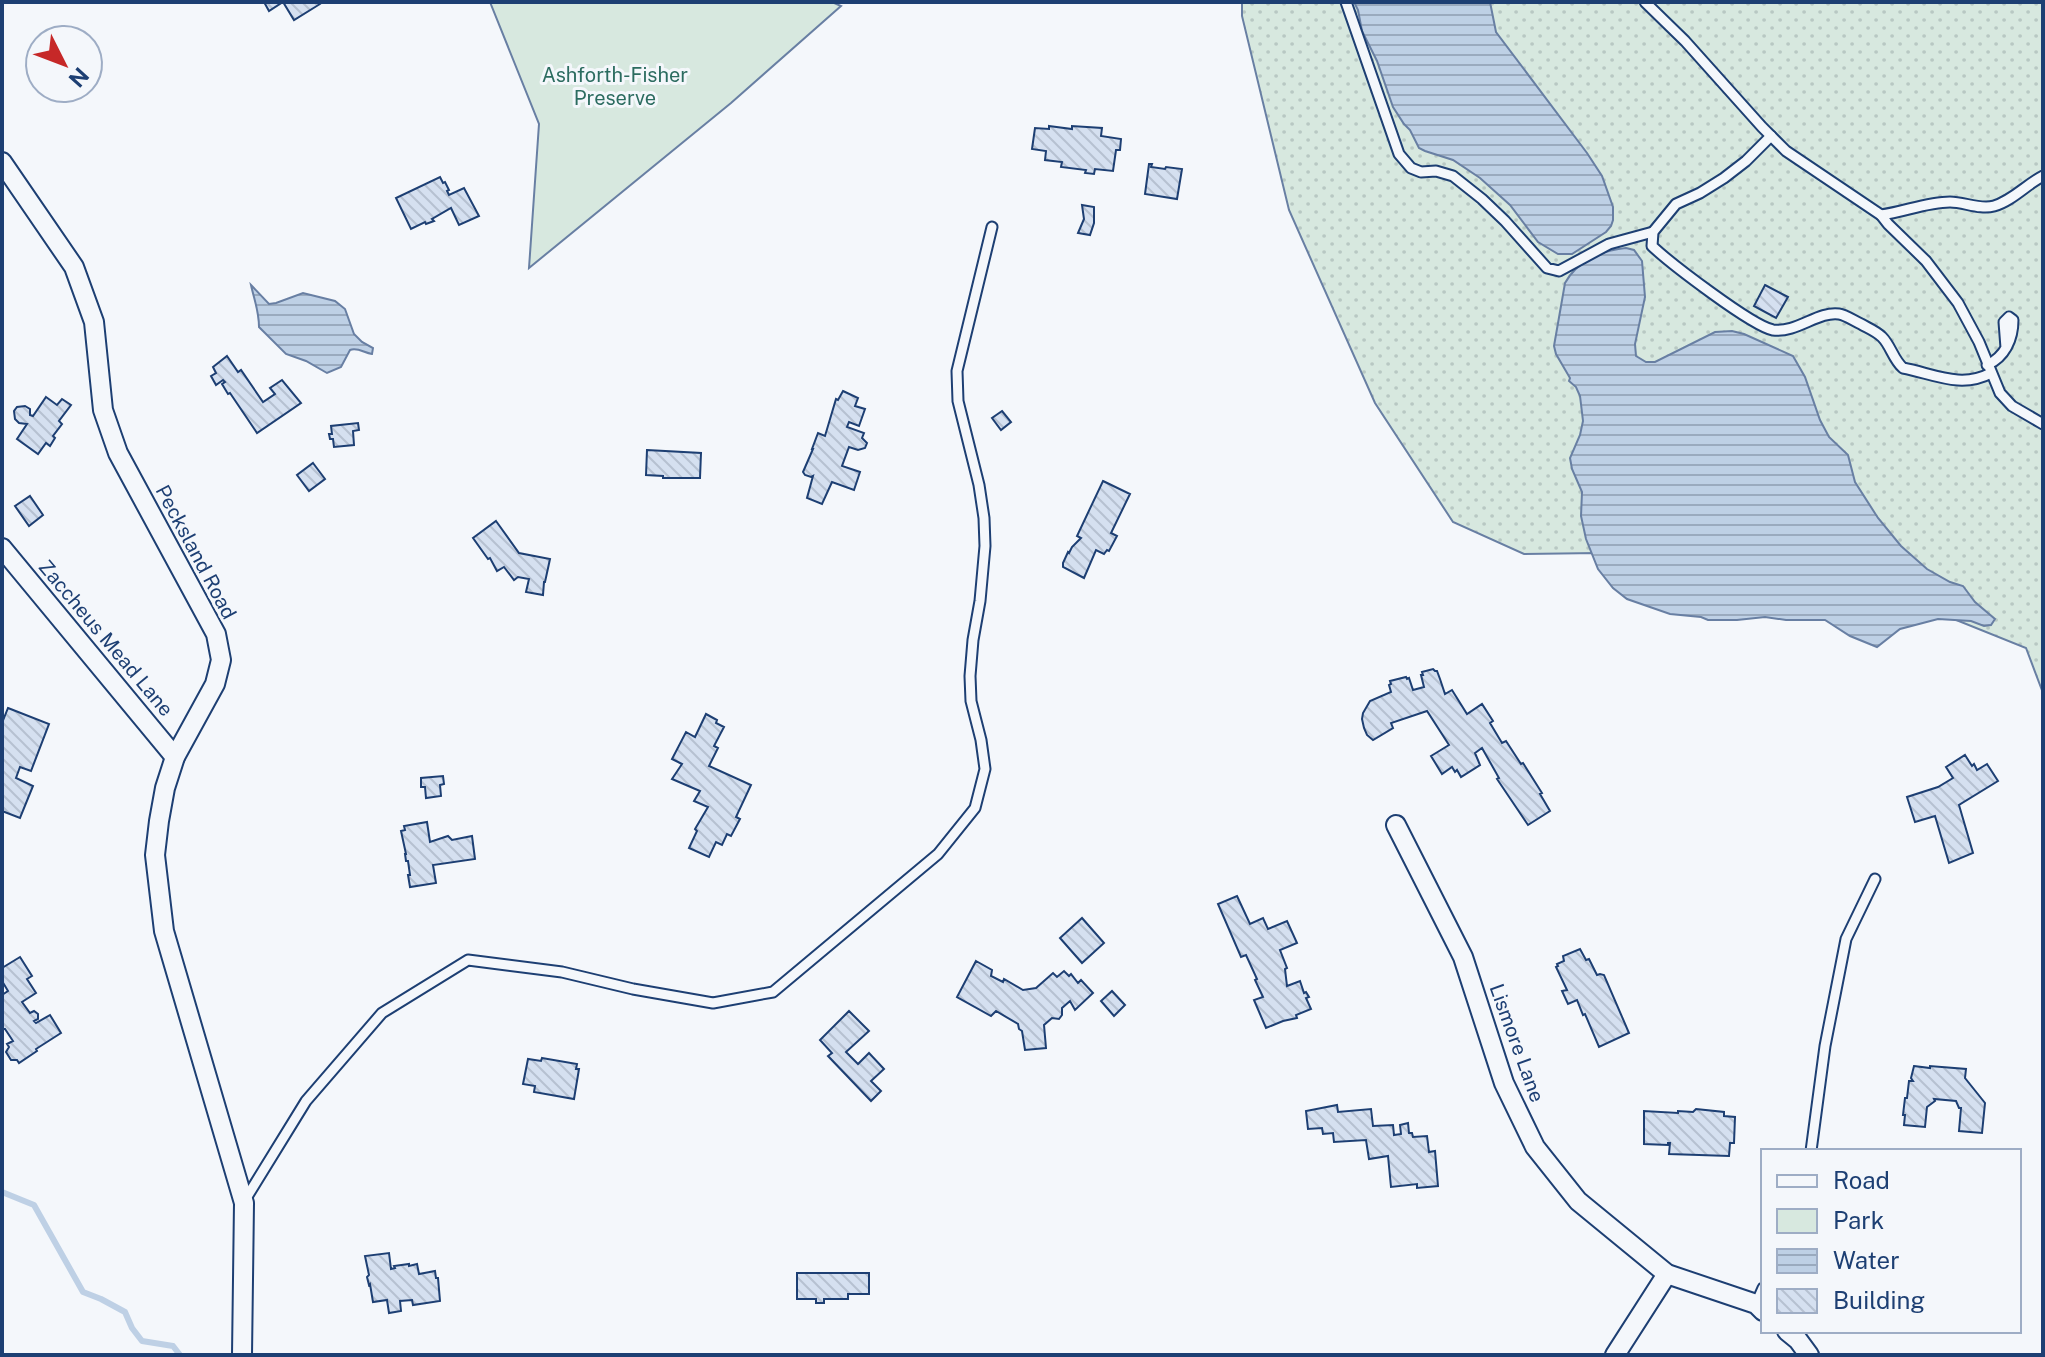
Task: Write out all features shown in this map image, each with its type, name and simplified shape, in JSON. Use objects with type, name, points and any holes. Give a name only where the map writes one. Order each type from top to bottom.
[{"type":"street","name":"Pecksland Road","points":[[2,162],[74,267],[94,322],[103,410],[118,453],[216,634],[221,660],[215,684],[175,757],[165,788],[155,855],[164,931],[244,1203],[242,1355]]},
{"type":"street","name":"Zaccheus Mead Lane","points":[[2,548],[175,757]]},
{"type":"street","name":"Lismore Lane","points":[[1396,825],[1463,957],[1504,1083],[1535,1147],[1578,1201],[1667,1274],[1761,1301]]},
{"type":"street","points":[[1615,1355],[1667,1274]]},
{"type":"street","points":[[1789,1333],[1809,1355]]},
{"type":"lane","points":[[1346,2],[1399,154],[1411,168],[1453,176],[1482,199],[1547,268],[1559,271],[1609,244],[1653,232]]},
{"type":"lane","points":[[1645,2],[1786,151],[1881,215],[1926,261],[1958,303],[1979,342],[2000,393],[2012,406],[2043,424]]},
{"type":"lane","points":[[1771,136],[1724,178],[1676,204],[1653,232],[1652,246],[1738,310],[1770,329],[1785,330],[1838,314],[1872,329],[1882,337],[1903,368],[1957,382],[1979,379],[2006,348]]},
{"type":"lane","points":[[1881,215],[1933,203],[1994,206],[2043,176]]},
{"type":"lane","points":[[244,1203],[306,1101],[382,1013],[468,960],[562,972],[713,1003],[773,992],[938,854],[975,808],[985,769],[971,701],[970,676],[985,546],[984,518],[958,401],[957,371],[992,227]]},
{"type":"lane","points":[[1811,1149],[1825,1046],[1846,939],[1875,879]]},
{"type":"green space","name":"Ashforth-Fisher Preserve","points":[[490,2],[832,2],[841,6],[731,103],[529,268],[539,124]]},
{"type":"green space","points":[[1242,2],[2043,2],[2043,693],[2026,648],[1904,599],[1598,553],[1524,554],[1453,522],[1375,403],[1289,210],[1242,16]]},
{"type":"water","points":[[1354,2],[1490,2],[1496,32],[1602,176],[1613,207],[1613,220],[1606,232],[1572,254],[1558,254],[1538,242],[1510,205],[1480,178],[1453,160],[1419,148],[1393,107],[1377,61],[1362,31]]},
{"type":"water","points":[[1626,248],[1634,250],[1642,261],[1645,297],[1635,344],[1636,356],[1646,362],[1655,362],[1715,332],[1732,331],[1793,356],[1805,377],[1820,420],[1829,437],[1848,455],[1855,482],[1878,518],[1901,546],[1927,569],[1963,586],[1975,602],[1995,619],[1991,625],[1938,619],[1900,629],[1877,647],[1850,636],[1825,620],[1765,617],[1708,620],[1670,614],[1627,599],[1613,588],[1598,569],[1586,539],[1581,516],[1582,492],[1570,458],[1583,421],[1580,396],[1569,381],[1554,346],[1565,283],[1570,275],[1591,258]]},
{"type":"water","points":[[251,285],[269,304],[303,293],[335,301],[345,309],[354,334],[373,348],[372,354],[350,350],[341,367],[327,373],[286,354],[259,327]]},
{"type":"building","points":[[264,2],[283,2],[269,11]]},
{"type":"building","points":[[283,2],[319,2],[320,4],[294,20]]},
{"type":"building","points":[[1049,126],[1102,128],[1101,136],[1121,139],[1113,171],[1095,169],[1094,174],[1085,173],[1086,170],[1061,167],[1062,162],[1045,160],[1046,151],[1032,149],[1035,128],[1049,129]]},
{"type":"building","points":[[1149,164],[1152,164],[1151,167],[1182,169],[1177,199],[1145,194]]},
{"type":"building","points":[[440,177],[449,195],[464,188],[479,216],[459,225],[451,208],[432,219],[434,221],[411,229],[396,198]]},
{"type":"building","points":[[1082,205],[1094,207],[1090,235],[1078,233],[1084,219]]},
{"type":"building","points":[[1765,285],[1788,297],[1776,318],[1754,306]]},
{"type":"building","points":[[227,356],[263,402],[275,394],[270,388],[282,380],[301,403],[257,433],[228,394],[222,384],[225,382],[223,380],[216,385],[211,376],[216,373],[213,367]]},
{"type":"building","points":[[843,391],[858,398],[855,406],[865,409],[859,426],[849,422],[847,427],[864,433],[862,438],[867,443],[865,448],[858,450],[849,447],[842,466],[860,472],[854,490],[832,482],[822,504],[807,498],[813,476],[803,472],[818,433],[825,436],[836,399]]},
{"type":"building","points":[[46,397],[57,405],[62,399],[71,405],[59,421],[62,424],[50,446],[46,443],[38,454],[17,439],[27,424],[15,419],[14,411],[17,407],[25,406],[33,416]]},
{"type":"building","points":[[1002,411],[1011,422],[1001,430],[992,418]]},
{"type":"building","points":[[358,423],[359,430],[353,431],[354,445],[334,447],[329,434],[332,434],[331,426]]},
{"type":"building","points":[[647,450],[701,453],[700,478],[646,475]]},
{"type":"building","points":[[313,463],[325,479],[309,491],[297,475]]},
{"type":"building","points":[[1103,481],[1130,494],[1111,533],[1117,536],[1109,551],[1104,554],[1096,550],[1084,578],[1063,567],[1063,563],[1081,538],[1077,536]]},
{"type":"building","points":[[30,496],[43,515],[29,526],[15,506]]},
{"type":"building","points":[[496,521],[519,553],[550,559],[543,595],[526,592],[529,579],[518,577],[514,580],[504,567],[497,571],[473,538]]},
{"type":"building","points":[[1437,671],[1445,694],[1452,690],[1467,714],[1482,704],[1502,743],[1506,741],[1523,763],[1550,811],[1528,825],[1497,779],[1482,748],[1475,753],[1480,765],[1461,777],[1452,767],[1442,774],[1431,756],[1449,745],[1427,711],[1391,723],[1393,728],[1373,740],[1367,735],[1363,713],[1370,701],[1391,692],[1390,681],[1406,677],[1413,690],[1424,687],[1422,672]]},
{"type":"building","points":[[8,708],[49,724],[31,771],[20,767],[16,778],[33,786],[20,818],[2,811],[2,723]]},
{"type":"building","points":[[706,714],[724,727],[714,746],[718,748],[709,766],[751,785],[731,836],[727,834],[722,845],[716,842],[709,857],[689,848],[697,831],[695,829],[708,807],[694,801],[700,791],[672,779],[682,764],[672,759],[686,732],[695,737]]},
{"type":"building","points":[[1965,755],[1977,770],[1987,764],[1998,781],[1959,805],[1973,853],[1949,863],[1935,816],[1915,822],[1907,797],[1938,787],[1953,778],[1946,767]]},
{"type":"building","points":[[443,776],[441,796],[426,798],[421,778]]},
{"type":"building","points":[[427,822],[430,842],[448,836],[452,840],[472,836],[475,859],[433,865],[436,883],[410,887],[401,831],[405,830],[404,826]]},
{"type":"building","points":[[1237,896],[1250,924],[1263,918],[1268,929],[1287,921],[1297,943],[1280,950],[1287,968],[1287,986],[1300,981],[1309,997],[1306,998],[1311,1009],[1296,1015],[1297,1018],[1266,1028],[1254,1000],[1263,997],[1257,979],[1246,955],[1241,957],[1218,904]]},
{"type":"building","points":[[1082,918],[1104,943],[1082,963],[1060,938]]},
{"type":"building","points":[[1580,949],[1597,975],[1604,975],[1629,1033],[1599,1047],[1577,1000],[1568,1004],[1562,991],[1567,990],[1556,967],[1564,961],[1563,956]]},
{"type":"building","points":[[20,957],[32,976],[27,979],[36,993],[22,1002],[30,1013],[34,1011],[38,1014],[36,1023],[50,1015],[61,1033],[19,1063],[11,1060],[6,1052],[7,1044],[13,1041],[2,1029],[2,995],[8,991],[2,981],[2,968]]},
{"type":"building","points":[[976,961],[992,970],[991,976],[1003,982],[1004,979],[1023,990],[1036,988],[1053,973],[1057,977],[1064,971],[1078,983],[1081,980],[1093,993],[1075,1010],[1070,1001],[1062,1008],[1059,1019],[1052,1018],[1044,1025],[1046,1048],[1025,1050],[1018,1024],[996,1011],[991,1016],[957,997]]},
{"type":"building","points":[[1112,991],[1125,1005],[1114,1016],[1101,1001]]},
{"type":"building","points":[[849,1011],[869,1031],[846,1052],[858,1064],[869,1053],[884,1069],[871,1081],[881,1091],[871,1101],[828,1056],[832,1053],[820,1040]]},
{"type":"building","points":[[542,1058],[577,1064],[576,1069],[579,1069],[574,1099],[534,1092],[535,1086],[523,1084],[528,1059],[541,1061]]},
{"type":"building","points":[[1914,1066],[1966,1069],[1965,1078],[1985,1103],[1982,1133],[1959,1131],[1961,1108],[1956,1101],[1934,1099],[1927,1107],[1925,1127],[1904,1125],[1905,1098],[1909,1081],[1913,1081]]},
{"type":"building","points":[[1337,1105],[1338,1112],[1371,1109],[1373,1126],[1393,1125],[1394,1135],[1401,1134],[1400,1125],[1408,1123],[1409,1133],[1413,1137],[1427,1136],[1429,1152],[1435,1151],[1438,1186],[1417,1188],[1417,1184],[1391,1187],[1388,1156],[1369,1159],[1366,1140],[1334,1142],[1333,1133],[1323,1134],[1322,1128],[1308,1129],[1306,1111]]},
{"type":"building","points":[[1696,1109],[1724,1112],[1724,1116],[1735,1117],[1734,1143],[1730,1143],[1729,1156],[1669,1154],[1670,1143],[1644,1144],[1644,1111],[1678,1113]]},
{"type":"building","points":[[389,1253],[391,1269],[417,1264],[419,1274],[435,1271],[440,1301],[413,1305],[412,1300],[400,1301],[401,1311],[389,1313],[387,1300],[373,1302],[365,1256]]},
{"type":"building","points":[[797,1273],[869,1273],[869,1294],[848,1294],[848,1299],[824,1299],[824,1303],[816,1303],[816,1299],[797,1299]]},
{"type":"waterway","points":[[2,1192],[34,1205],[83,1292],[125,1312],[142,1341],[173,1346],[180,1355]]}]
